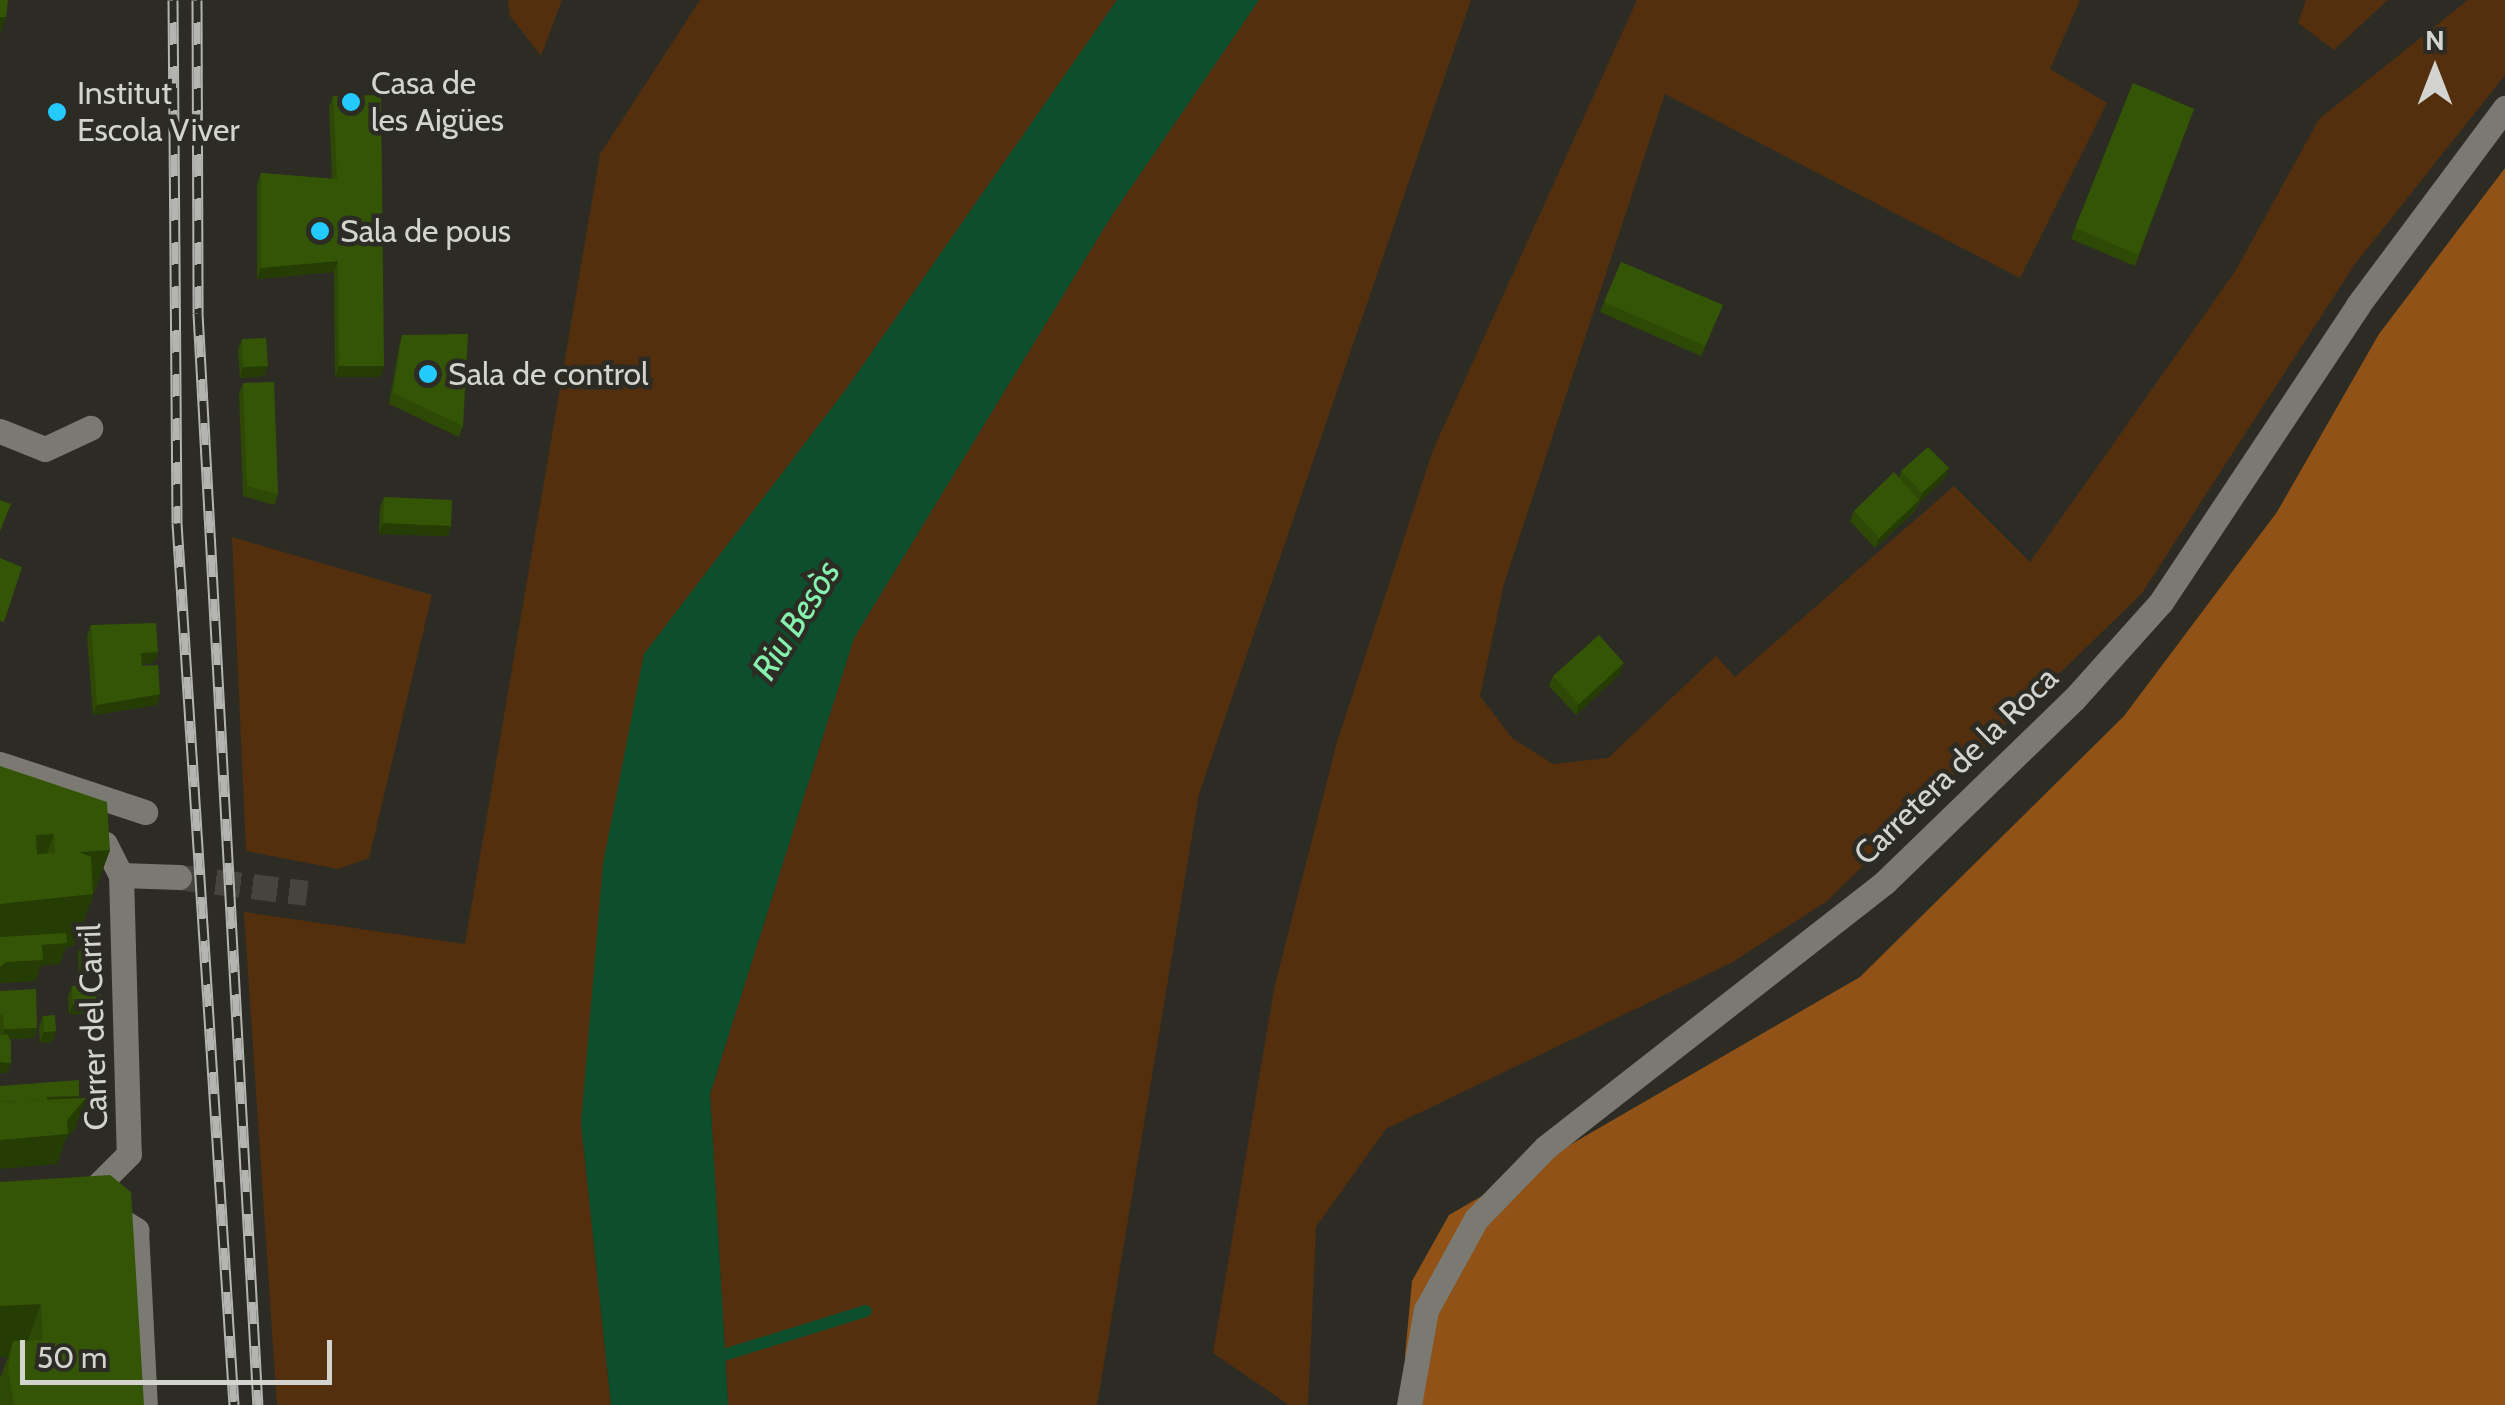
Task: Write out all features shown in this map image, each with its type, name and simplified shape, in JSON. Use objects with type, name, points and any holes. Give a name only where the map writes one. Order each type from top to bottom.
[{"type":"street","name":"Carretera de la Roca","points":[[1410,1405],[1426,1310],[1476,1219],[1546,1146],[1885,882],[2074,700],[2161,602],[2358,305],[2505,108]]},
{"type":"street","points":[[0,431],[46,449],[90,428]]},
{"type":"street","points":[[0,764],[145,812]]},
{"type":"street","name":"Carrer del Carril","points":[[53,826],[106,844],[121,875],[130,1154],[85,1198]]},
{"type":"street","points":[[121,875],[179,877]]},
{"type":"street","points":[[51,1200],[85,1198],[136,1230],[145,1405]]},
{"type":"shaded area","points":[[508,0],[562,0],[541,56],[510,16]]},
{"type":"shaded area","points":[[700,0],[1117,0],[847,388],[644,654],[581,1123],[611,1405],[277,1405],[244,912],[465,944],[600,154]]},
{"type":"shaded area","points":[[1259,0],[1471,0],[1199,794],[1097,1405],[728,1405],[710,1094],[854,638],[1112,215]]},
{"type":"shaded area","points":[[1637,0],[2080,0],[2050,69],[2107,103],[2020,278],[1665,94],[1504,584],[1480,696],[1512,738],[1553,764],[1608,758],[1716,656],[1735,677],[1954,486],[2030,562],[2236,270],[2319,119],[2468,0],[2505,0],[2505,75],[2355,264],[2142,593],[1827,901],[1733,962],[1386,1129],[1316,1227],[1308,1405],[1289,1405],[1213,1353],[1274,989],[1337,742],[1433,450]]},
{"type":"shaded area","points":[[2306,0],[2388,0],[2334,50],[2298,23]]},
{"type":"shaded area","points":[[2505,168],[2505,1405],[1417,1405],[1405,1356],[1412,1281],[1449,1215],[1860,977],[2124,716],[2277,512],[2379,334]]},
{"type":"shaded area","points":[[232,537],[432,595],[369,858],[338,869],[246,851]]},
{"type":"water","name":"Riu Besòs","points":[[1117,0],[1259,0],[1112,215],[854,638],[710,1094],[728,1405],[611,1405],[581,1123],[603,864],[644,654],[847,388]]},
{"type":"building","points":[[0,0],[8,0],[6,17],[0,17]]},
{"type":"building","points":[[2133,83],[2194,109],[2138,255],[2075,228]]},
{"type":"building","name":"Sala de pous","points":[[381,95],[384,366],[339,366],[338,261],[261,268],[261,173],[337,179],[333,96]]},
{"type":"building","points":[[1621,262],[1723,305],[1705,346],[1604,302]]},
{"type":"building","name":"Sala de control","points":[[468,334],[463,426],[393,393],[402,335]]},
{"type":"building","points":[[266,338],[268,366],[243,367],[242,339]]},
{"type":"building","points":[[274,382],[278,494],[247,486],[243,383]]},
{"type":"building","points":[[1928,447],[1949,468],[1922,493],[1901,471]]},
{"type":"building","points":[[1894,472],[1919,500],[1879,538],[1854,511]]},
{"type":"building","points":[[384,497],[452,500],[451,526],[383,523]]},
{"type":"building","points":[[0,500],[11,504],[0,531]]},
{"type":"building","points":[[0,558],[22,567],[4,622],[0,621]]},
{"type":"building","points":[[156,623],[158,652],[141,653],[142,666],[158,665],[160,694],[97,705],[91,625]]},
{"type":"building","points":[[1599,635],[1624,663],[1579,704],[1553,676]]},
{"type":"building","points":[[0,766],[107,802],[110,850],[79,852],[91,857],[93,894],[0,904]],"holes":[[[54,834],[55,853],[37,854],[36,835]]]},
{"type":"building","points":[[66,933],[67,943],[42,945],[43,960],[6,962],[0,967],[0,937]]},
{"type":"building","points":[[97,942],[98,961],[83,961],[82,943]]},
{"type":"building","points":[[99,985],[101,1002],[73,1004],[72,986]]},
{"type":"building","points":[[36,989],[37,1028],[4,1029],[0,991]]},
{"type":"building","points":[[55,1015],[56,1031],[44,1032],[43,1016]]},
{"type":"building","points":[[7,1034],[11,1063],[0,1062],[0,1035]]},
{"type":"building","points":[[79,1080],[79,1096],[0,1102],[0,1086]]},
{"type":"building","points":[[106,1088],[107,1099],[92,1095]]},
{"type":"building","points":[[86,1098],[67,1120],[68,1134],[0,1140],[0,1102]]},
{"type":"building","points":[[110,1175],[131,1192],[144,1405],[14,1405],[8,1369],[13,1341],[43,1340],[41,1304],[0,1306],[0,1182]]},
{"type":"waterway","points":[[711,1359],[866,1311]]},
{"type":"tunnel","points":[[179,877],[307,893]]},
{"type":"railway","points":[[173,0],[177,523],[234,1405]]},
{"type":"railway","points":[[197,0],[198,313],[258,1405]]},
{"type":"place","name":"Casa de les Aigües","points":[[351,102]]},
{"type":"place","name":"Institut Escola Viver","points":[[57,112]]},
{"type":"place","name":"Sala de pous","points":[[320,231]]},
{"type":"place","name":"Sala de control","points":[[428,374]]}]
